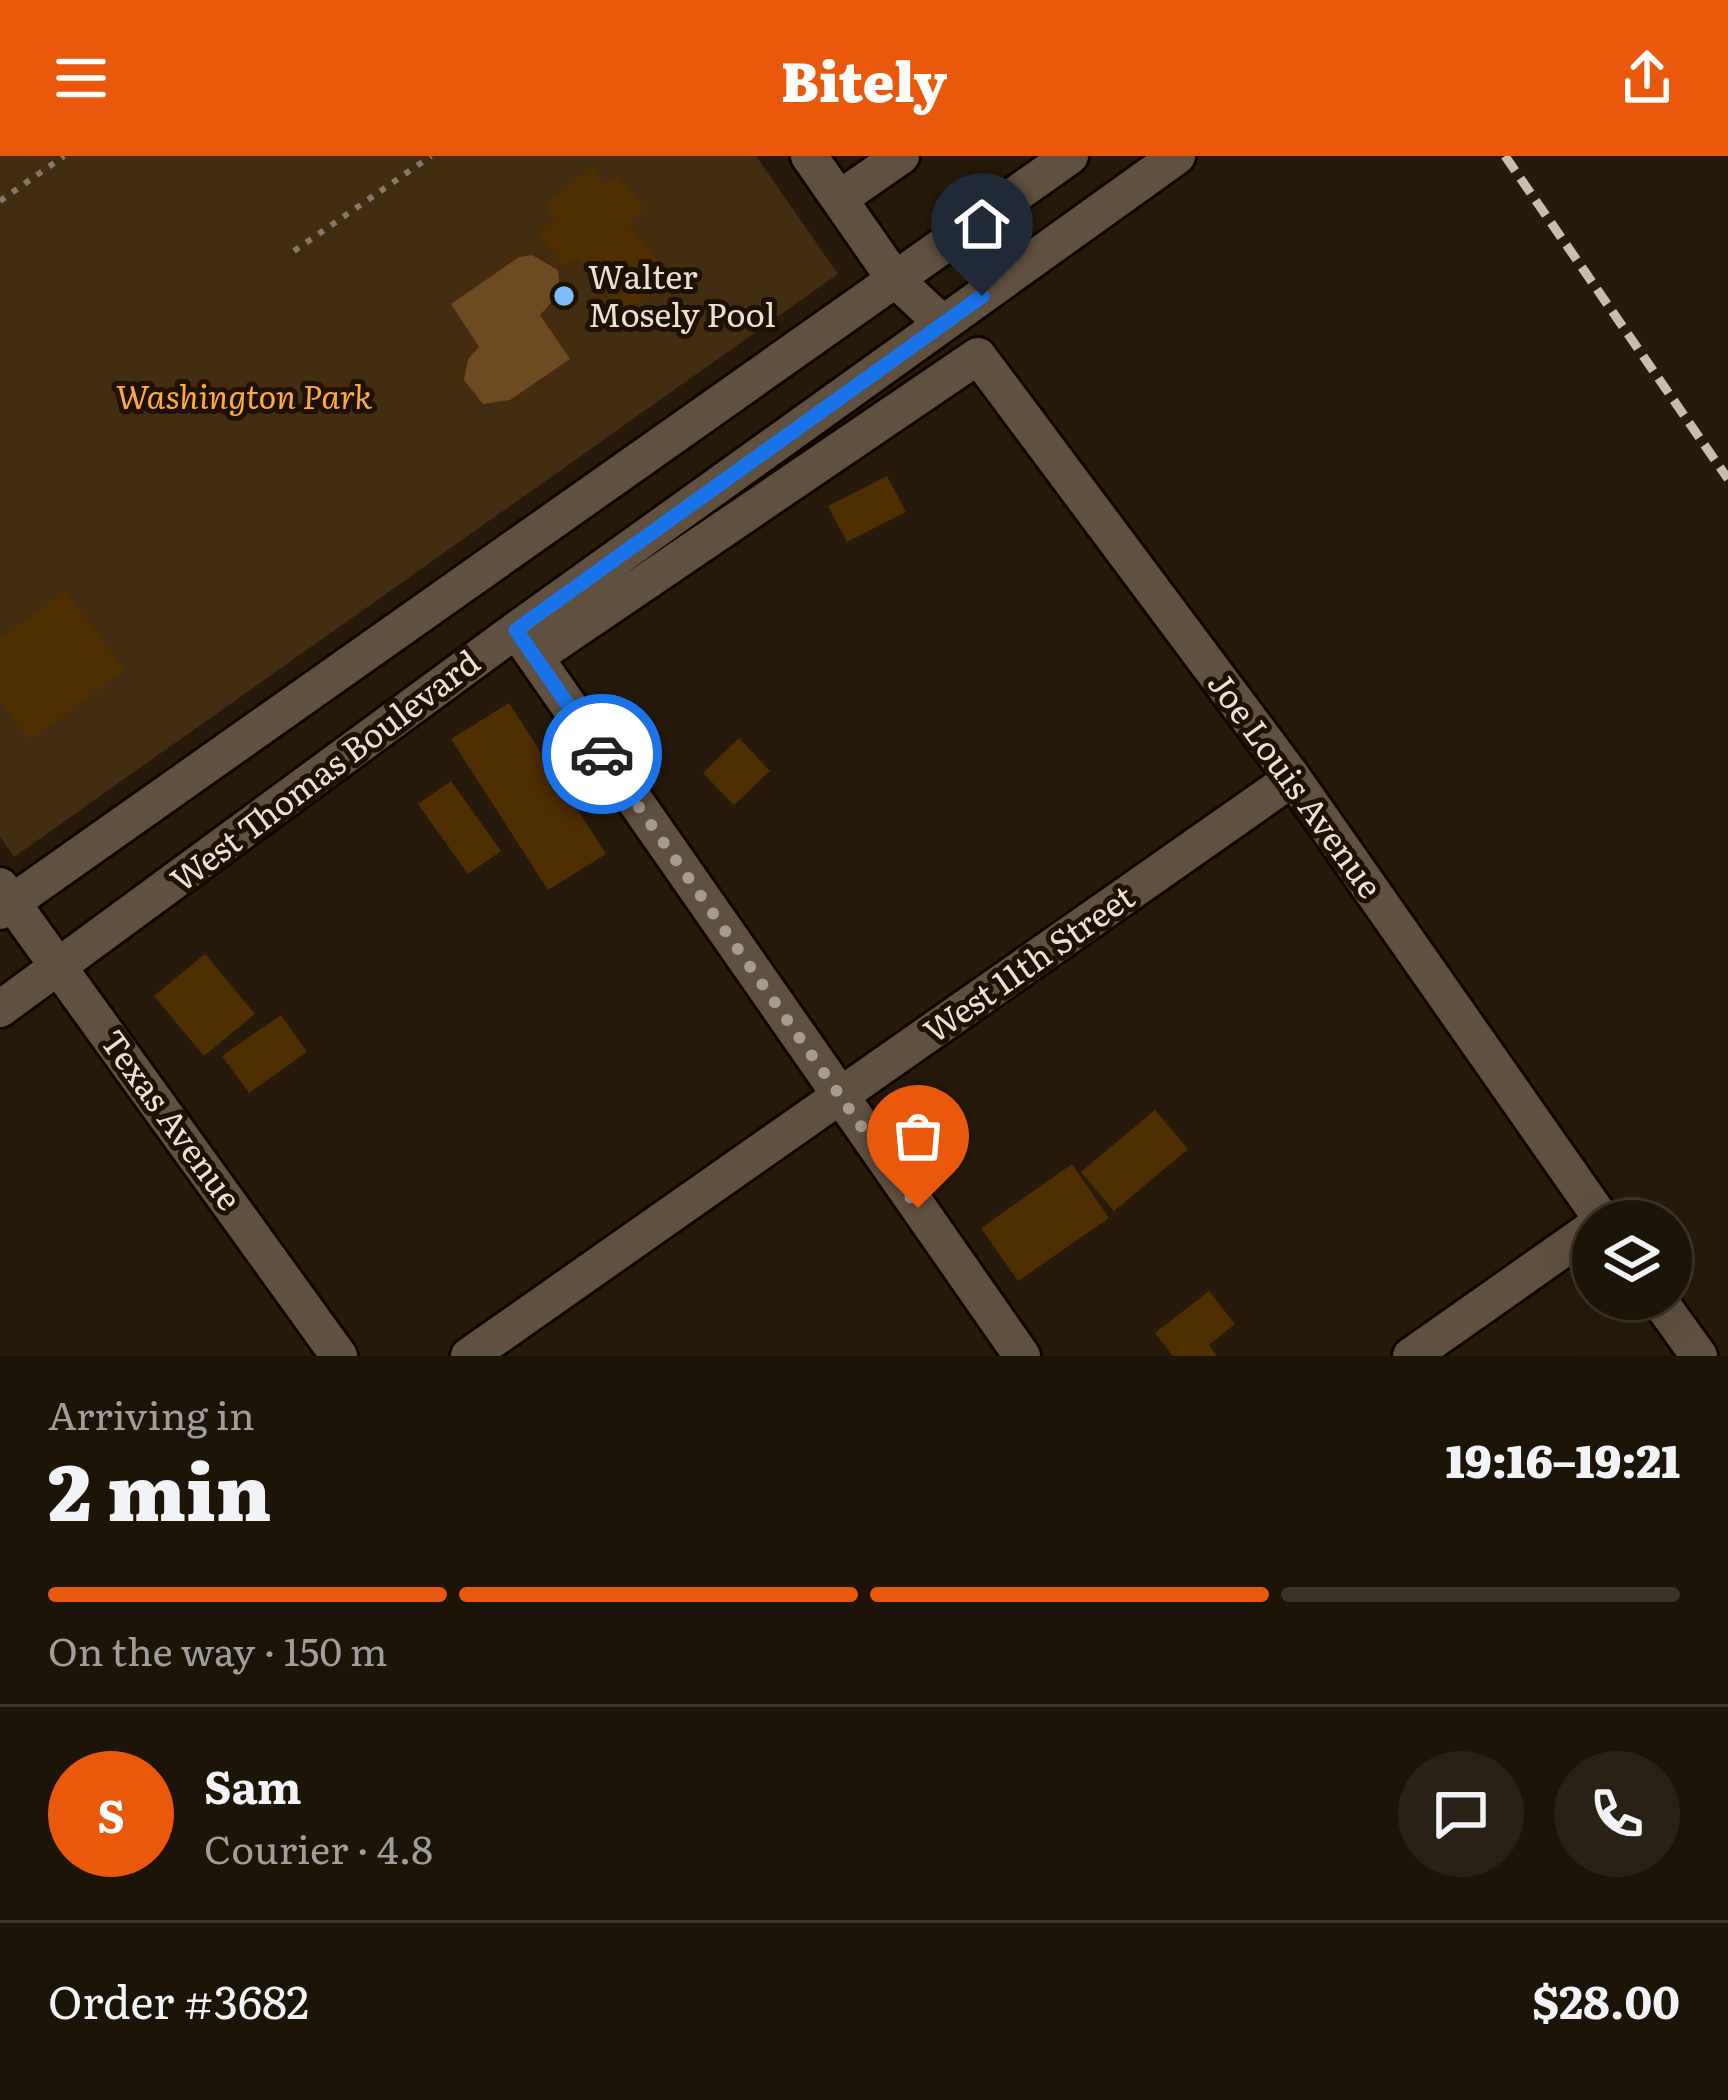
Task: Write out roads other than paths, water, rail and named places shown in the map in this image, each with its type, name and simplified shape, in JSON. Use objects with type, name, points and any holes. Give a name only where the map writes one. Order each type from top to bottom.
[{"type":"street","points":[[809,156],[894,278],[943,324]]},
{"type":"street","points":[[839,199],[901,156]]},
{"type":"street","name":"West Thomas Boulevard","points":[[4,900],[1070,156]]},
{"type":"street","name":"West Thomas Boulevard","points":[[0,1009],[525,644],[943,324],[1177,156]]},
{"type":"street","name":"Joe Louis Avenue","points":[[525,644],[978,356],[1293,778],[1588,1200]]},
{"type":"street","points":[[525,644],[1022,1356]]},
{"type":"street","name":"West 11th Street","points":[[469,1356],[1293,778]]},
{"type":"street","name":"Texas Avenue","points":[[4,900],[61,967],[339,1356]]},
{"type":"street","points":[[1412,1356],[1572,1243]]},
{"type":"street","points":[[1673,1320],[1699,1356]]},
{"type":"railway","points":[[1505,156],[1728,479]]},
{"type":"place","name":"Walter Mosely Pool","points":[[564,296]]},
{"type":"park label","name":"Washington Park","points":[[244,397]]}]
